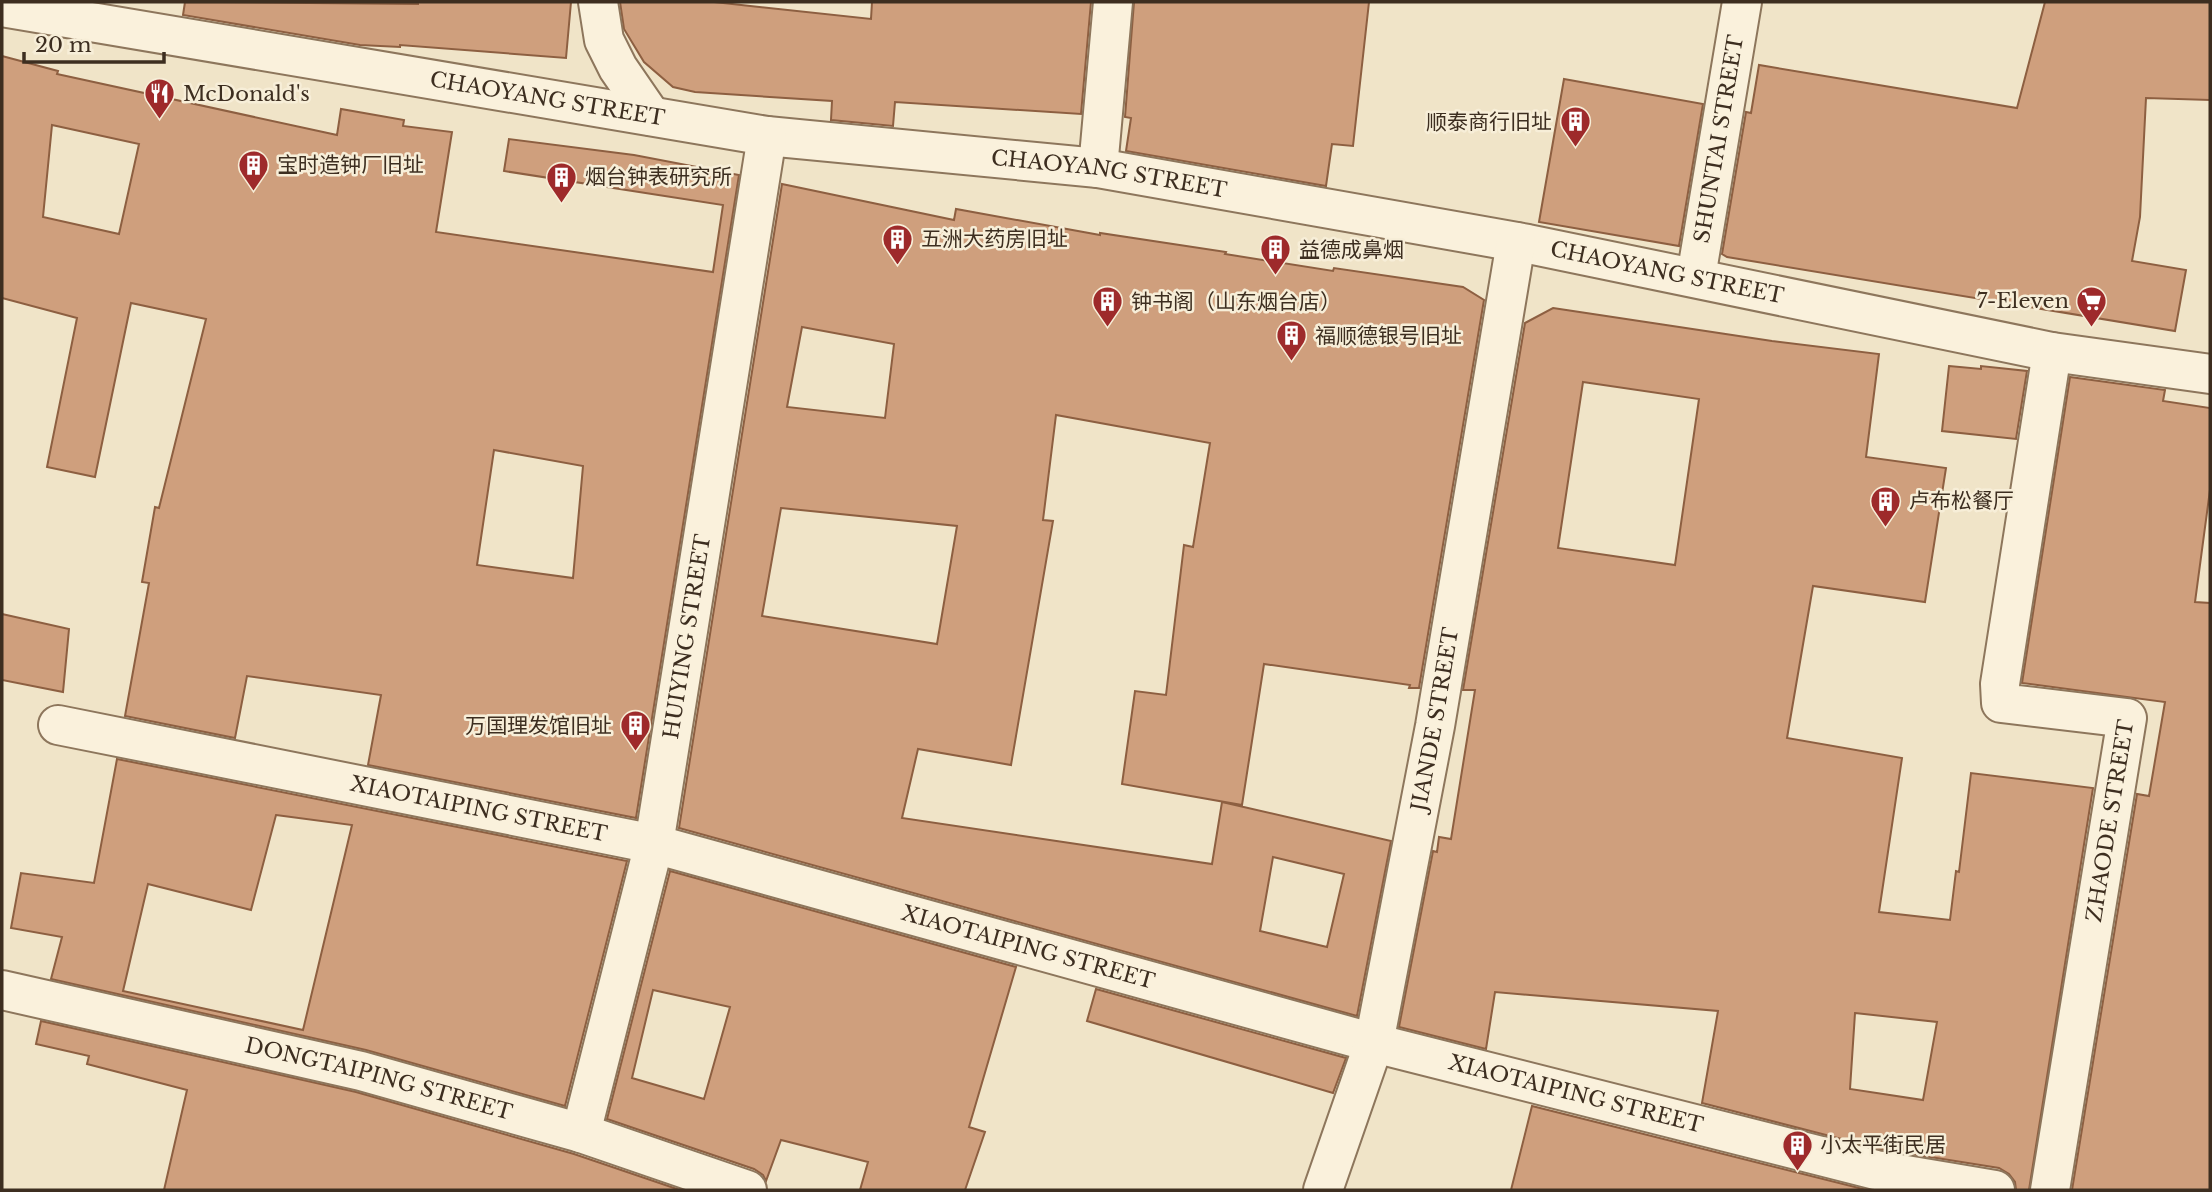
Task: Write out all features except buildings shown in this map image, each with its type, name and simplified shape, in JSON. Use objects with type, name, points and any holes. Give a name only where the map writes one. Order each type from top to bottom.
[{"type":"street","points":[[598,2],[604,40],[618,68],[651,117]]},
{"type":"street","points":[[1098,168],[1113,2]]},
{"type":"street","name":"SHUNTAI STREET","points":[[1696,277],[1742,2]]},
{"type":"street","name":"CHAOYANG STREET","points":[[2,7],[767,135],[1098,168],[1516,242],[2052,352],[2210,374]]},
{"type":"street","name":"HUIYING STREET","points":[[581,1133],[653,844],[767,135]]},
{"type":"street","name":"JIANDE STREET","points":[[1323,1190],[1374,1043],[1435,726],[1516,242]]},
{"type":"street","name":"ZHAODE STREET","points":[[2050,1190],[2127,718],[2001,703],[2000,684],[2052,352]]},
{"type":"street","name":"XIAOTAIPING STREET","points":[[58,725],[653,844],[1374,1043],[1876,1170],[1995,1190]]},
{"type":"street","name":"DONGTAIPING STREET","points":[[2,990],[361,1071],[581,1133],[747,1190]]},
{"type":"place","name":"McDonald's","points":[[160,121]]},
{"type":"place","name":"顺泰商行旧址","points":[[1575,149]]},
{"type":"place","name":"宝时造钟厂旧址","points":[[254,192]]},
{"type":"place","name":"烟台钟表研究所","points":[[562,204]]},
{"type":"place","name":"五洲大药房旧址","points":[[898,266]]},
{"type":"place","name":"益德成鼻烟","points":[[1276,277]]},
{"type":"place","name":"7-Eleven","points":[[2092,328]]},
{"type":"place","name":"钟书阁（山东烟台店）","points":[[1108,329]]},
{"type":"place","name":"福顺德银号旧址","points":[[1292,363]]},
{"type":"place","name":"卢布松餐厅","points":[[1886,528]]},
{"type":"place","name":"万国理发馆旧址","points":[[635,753]]},
{"type":"place","name":"小太平街民居","points":[[1797,1172]]}]
